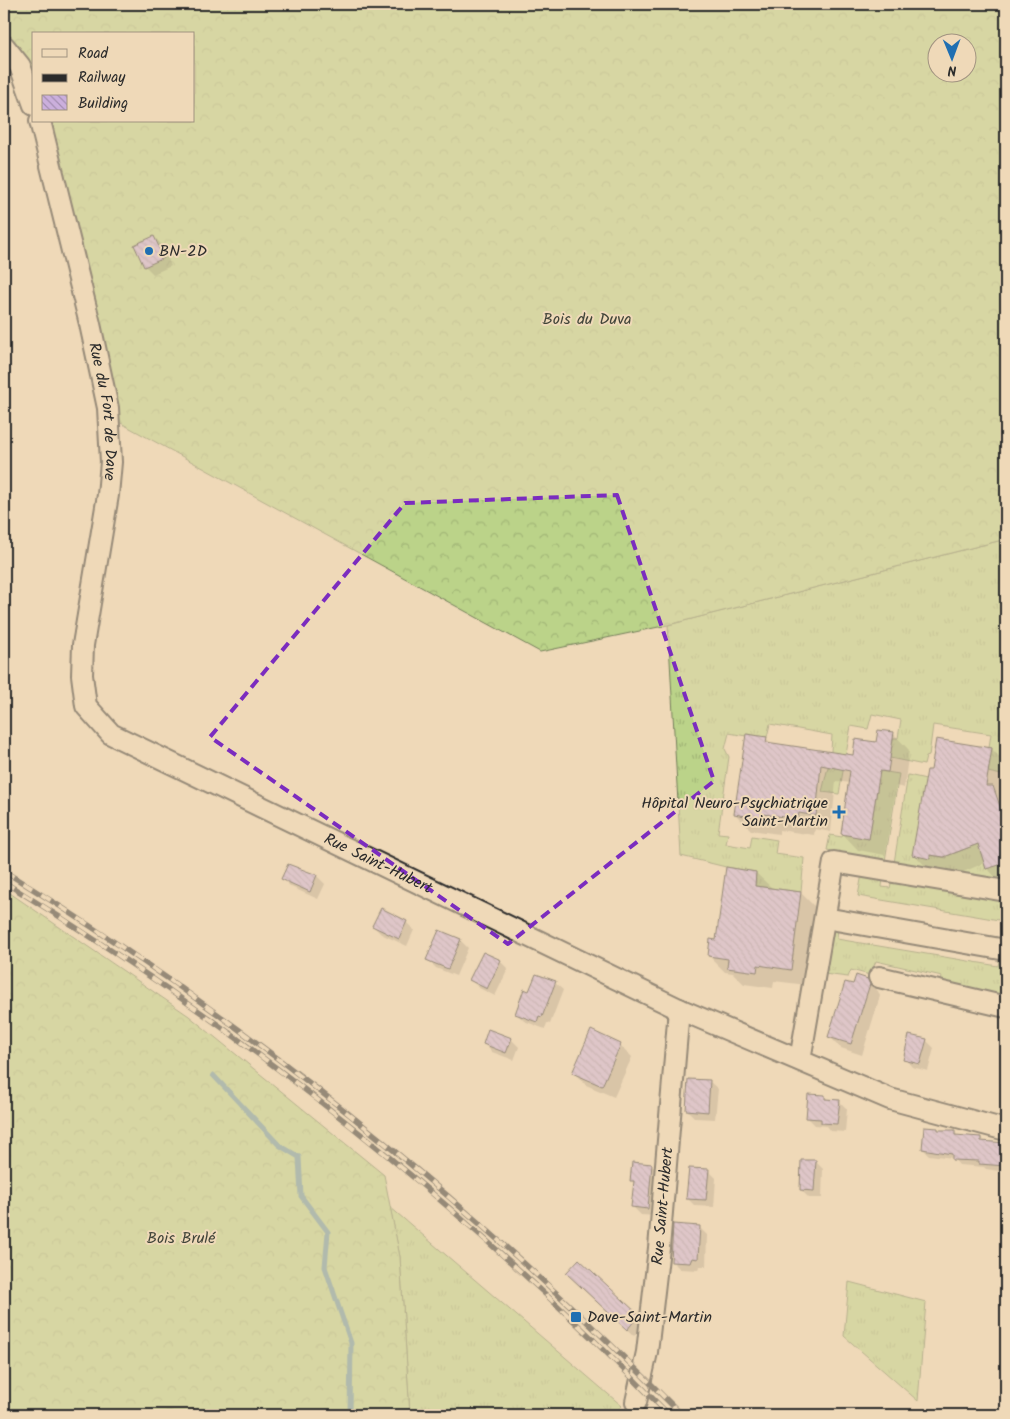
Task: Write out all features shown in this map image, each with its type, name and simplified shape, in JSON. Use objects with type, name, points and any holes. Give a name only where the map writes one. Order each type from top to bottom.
[{"type":"street","points":[[4,46],[20,66],[32,99]]},
{"type":"street","name":"Rue du Fort de Dave","points":[[40,122],[90,324],[108,408],[111,462],[108,495],[83,645],[82,675],[86,706]]},
{"type":"street","name":"Rue Saint-Hubert","points":[[86,706],[111,734],[680,1009],[890,1098],[1006,1130]]},
{"type":"street","points":[[800,1060],[834,862],[1006,891]]},
{"type":"street","points":[[825,918],[1006,950]]},
{"type":"street","points":[[879,977],[1006,1007]]},
{"type":"street","name":"Rue Saint-Hubert","points":[[636,1402],[647,1352],[659,1248],[680,1009]]},
{"type":"highlighted area","points":[[617,495],[714,781],[508,944],[210,737],[405,503]]},
{"type":"green space","name":"Bois du Duva","points":[[4,4],[1006,4],[1006,539],[668,625],[540,652],[119,422],[64,182],[45,122],[195,122],[195,32],[32,32],[32,80],[27,65],[4,35]]},
{"type":"green space","points":[[1006,539],[1006,776],[988,772],[992,748],[989,747],[991,734],[933,725],[929,756],[926,757],[924,765],[890,758],[893,738],[898,738],[901,720],[872,714],[868,729],[851,726],[839,794],[822,792],[828,767],[830,767],[832,735],[770,724],[767,737],[729,733],[725,749],[729,757],[718,833],[728,834],[726,844],[750,848],[752,836],[777,840],[775,854],[804,858],[801,892],[755,886],[756,872],[681,856],[668,625]]},
{"type":"green space","points":[[880,771],[899,774],[885,861],[827,850],[830,835],[842,837],[843,834],[869,839]]},
{"type":"green space","points":[[908,775],[926,779],[930,855],[947,858],[947,856],[978,844],[986,869],[1004,863],[1006,882],[894,863]]},
{"type":"green space","points":[[862,874],[883,877],[882,887],[890,888],[892,879],[1003,898],[999,920],[858,896]]},
{"type":"green space","name":"Bois Brulé","points":[[4,889],[189,1016],[384,1175],[400,1257],[410,1415],[4,1415]]},
{"type":"green space","points":[[838,927],[837,939],[998,966],[1000,955],[1006,955],[1006,996],[941,983],[942,976],[876,961],[870,975],[851,970],[848,977],[824,974],[832,929]]},
{"type":"green space","points":[[390,1207],[622,1406],[613,1415],[410,1415],[400,1257]]},
{"type":"green space","points":[[849,1282],[926,1302],[918,1401],[844,1336]]},
{"type":"building","name":"BN-2D","points":[[154,236],[164,258],[144,267],[134,245]]},
{"type":"building","points":[[878,730],[894,732],[888,772],[880,771],[869,839],[841,834],[850,771],[821,765],[816,816],[799,813],[798,819],[763,814],[763,819],[734,814],[746,734],[767,737],[766,742],[853,755],[855,739],[876,742]]},
{"type":"building","points":[[936,739],[992,748],[986,786],[993,786],[1006,823],[1006,863],[986,869],[978,844],[944,857],[930,855],[930,859],[912,855],[927,770],[931,770]]},
{"type":"building","points":[[288,864],[317,875],[310,892],[281,879]]},
{"type":"building","points":[[726,867],[756,872],[755,886],[801,892],[791,970],[758,965],[757,972],[727,968],[728,959],[708,956],[710,939],[716,940]]},
{"type":"building","points":[[381,908],[407,921],[399,939],[372,926]]},
{"type":"building","points":[[439,930],[461,939],[448,969],[426,960]]},
{"type":"building","points":[[483,952],[501,960],[487,989],[469,980]]},
{"type":"building","points":[[536,974],[556,981],[542,1017],[539,1016],[537,1022],[515,1014],[524,989],[529,991]]},
{"type":"building","points":[[856,975],[868,979],[870,984],[851,1044],[828,1037],[845,982],[853,984]]},
{"type":"building","points":[[488,1029],[512,1038],[506,1053],[483,1044]]},
{"type":"building","points":[[591,1030],[621,1044],[602,1086],[572,1073]]},
{"type":"building","points":[[909,1035],[927,1039],[920,1064],[903,1060]]},
{"type":"building","points":[[688,1079],[710,1080],[708,1112],[686,1110]]},
{"type":"building","points":[[808,1094],[825,1095],[825,1099],[840,1100],[837,1124],[821,1123],[821,1119],[806,1118]]},
{"type":"building","points":[[924,1127],[938,1128],[938,1130],[955,1130],[955,1135],[981,1137],[981,1141],[1006,1143],[1006,1166],[979,1164],[979,1161],[952,1160],[952,1154],[922,1149]]},
{"type":"building","points":[[801,1160],[816,1160],[814,1191],[800,1190]]},
{"type":"building","points":[[632,1162],[652,1164],[648,1209],[631,1207],[634,1181],[630,1181]]},
{"type":"building","points":[[689,1168],[709,1169],[706,1200],[686,1199]]},
{"type":"building","points":[[673,1224],[700,1226],[698,1259],[692,1258],[690,1263],[671,1262]]},
{"type":"building","points":[[579,1259],[639,1315],[627,1330],[566,1273]]},
{"type":"waterway","points":[[213,1075],[279,1145],[299,1157],[301,1196],[328,1232],[325,1267],[351,1343],[350,1415]]},
{"type":"railway","points":[[4,871],[96,930],[185,991],[273,1055],[359,1122],[525,1264],[682,1415]]},
{"type":"railway","points":[[4,882],[94,939],[182,999],[269,1062],[353,1128],[516,1267],[594,1340],[669,1415]]},
{"type":"place","name":"BN-2D","points":[[149,251]]},
{"type":"place","name":"Hôpital Neuro-Psychiatrique Saint-Martin","points":[[839,812]]},
{"type":"place","name":"Dave-Saint-Martin","points":[[576,1317]]}]
